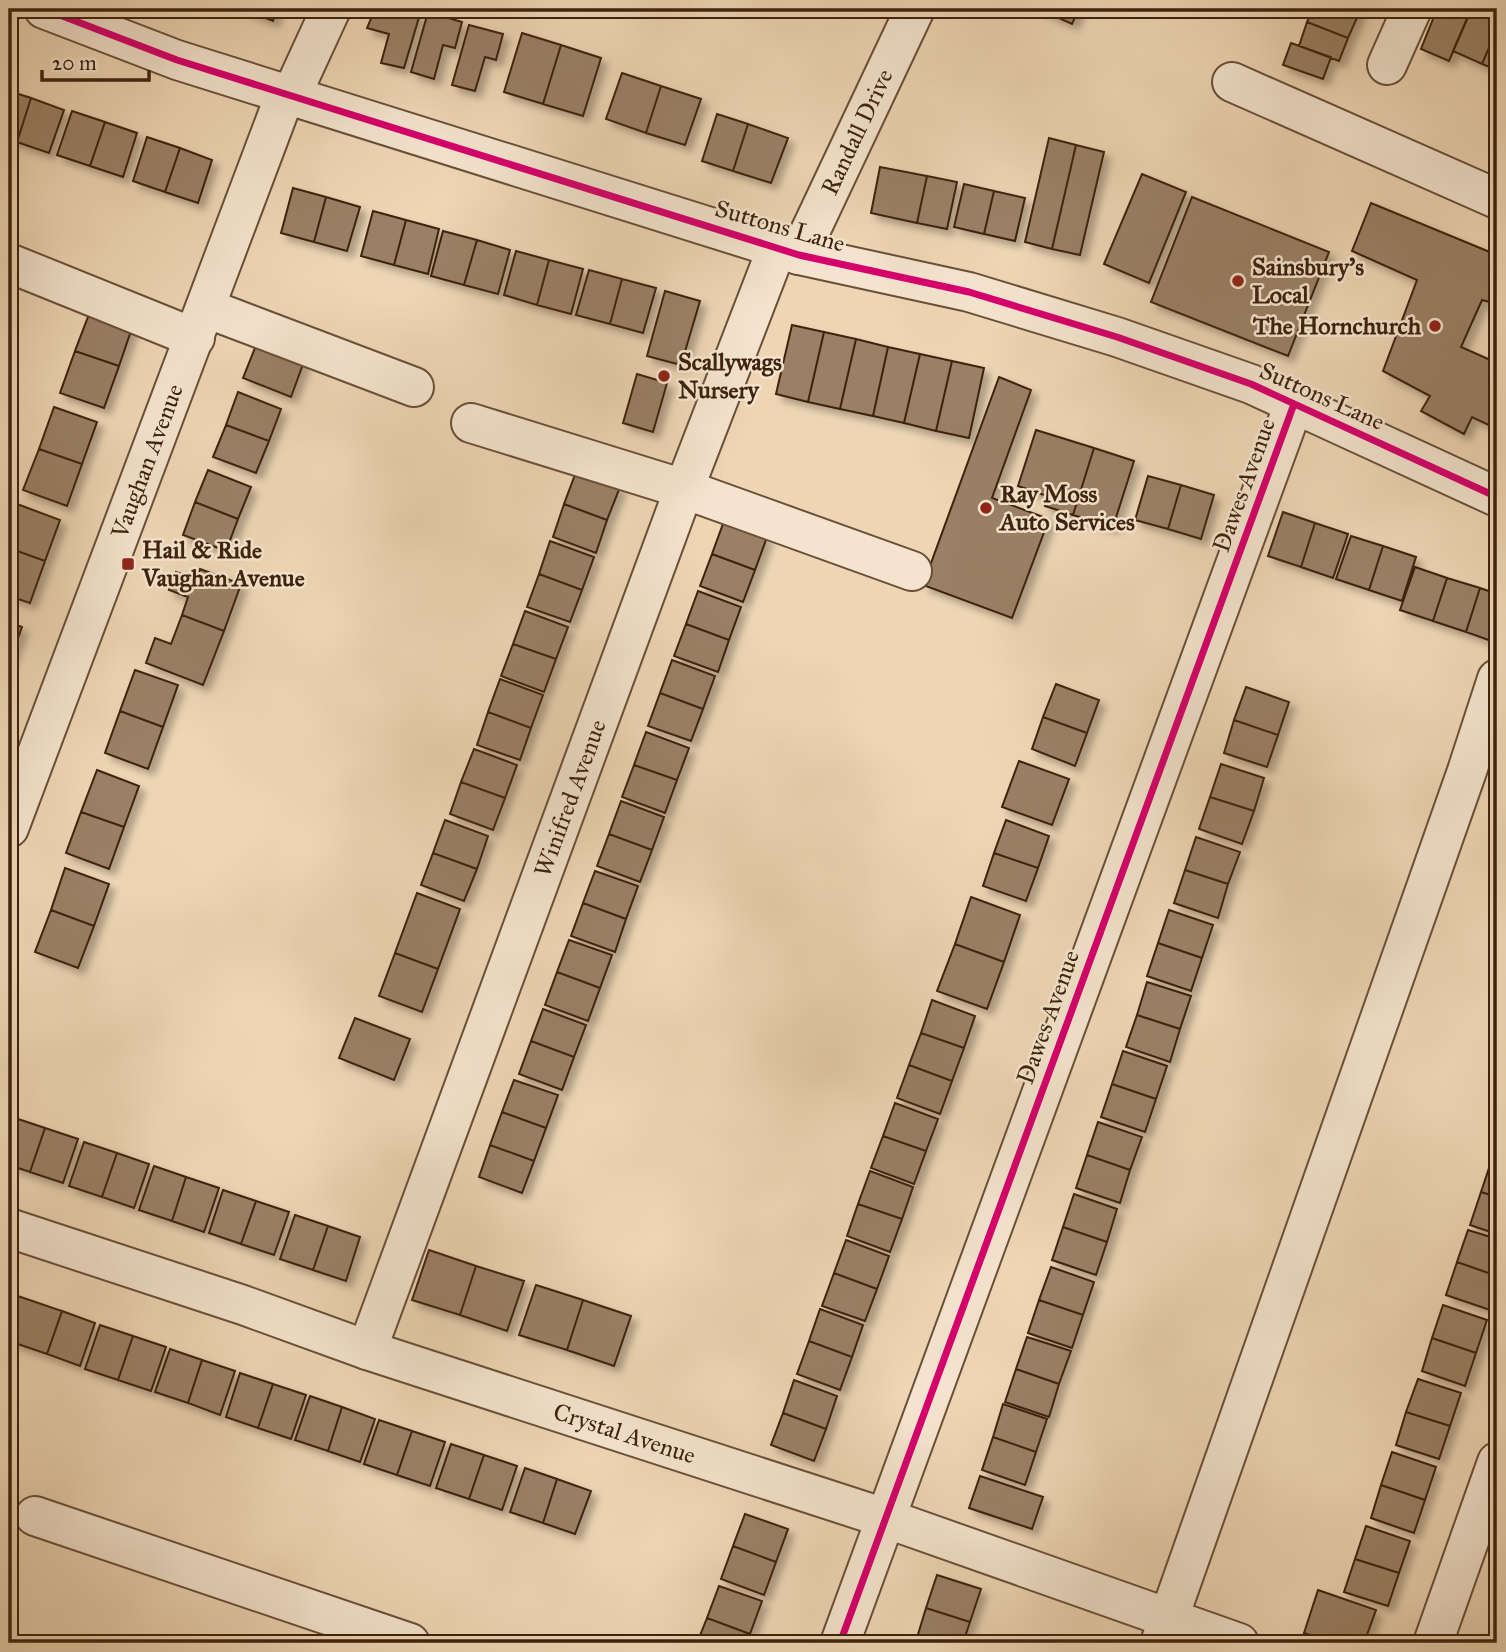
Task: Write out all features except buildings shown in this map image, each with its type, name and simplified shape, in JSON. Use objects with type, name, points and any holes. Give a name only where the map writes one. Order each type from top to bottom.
[{"type":"street","name":"Suttons Lane","points":[[44,9],[177,60],[788,252],[994,299],[1117,337],[1251,384],[1497,497]]},
{"type":"street","name":"Vaughan Avenue","points":[[9,828],[288,95],[331,9]]},
{"type":"street","name":"Randall Drive","points":[[788,252],[915,9]]},
{"type":"street","points":[[1387,65],[1412,9]]},
{"type":"street","points":[[1232,82],[1497,198]]},
{"type":"street","name":"Winifred Avenue","points":[[367,1350],[684,489],[788,252]]},
{"type":"street","points":[[9,263],[414,387]]},
{"type":"street","name":"Dawes Avenue","points":[[840,1643],[1294,404]]},
{"type":"street","points":[[471,423],[684,489],[912,571]]},
{"type":"street","points":[[1165,1631],[1497,680]]},
{"type":"street","name":"Crystal Avenue","points":[[9,1228],[243,1305],[367,1350],[885,1518],[1165,1631],[1239,1643]]},
{"type":"street","points":[[1433,1643],[1497,1462]]},
{"type":"street","points":[[35,1516],[410,1643]]},
{"type":"cycle path","points":[[44,9],[177,60],[799,255],[969,292],[1117,337],[1251,384],[1497,497]]},
{"type":"cycle path","points":[[840,1643],[1294,404]]},
{"type":"place","name":"Sainsbury's Local","points":[[1238,281]]},
{"type":"place","name":"The Hornchurch","points":[[1435,326]]},
{"type":"place","name":"Scallywags Nursery","points":[[664,376]]},
{"type":"place","name":"Ray Moss Auto Services","points":[[986,508]]},
{"type":"place","name":"Hail & Ride Vaughan Avenue","points":[[128,564]]}]
